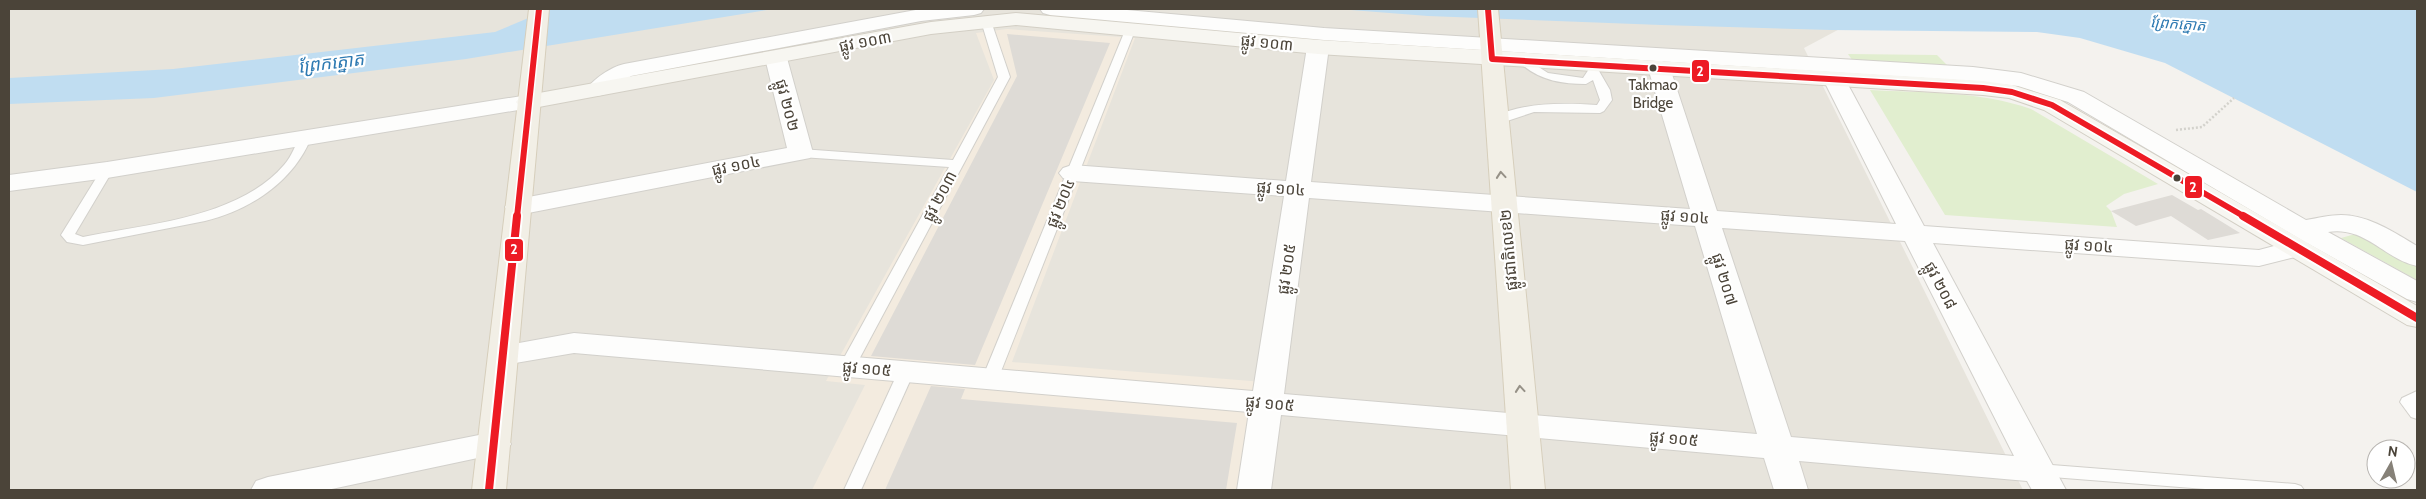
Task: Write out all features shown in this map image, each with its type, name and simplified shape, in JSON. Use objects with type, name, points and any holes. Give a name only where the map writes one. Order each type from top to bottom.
[{"type":"main road","points":[[489,490],[539,9]]},
{"type":"main road","name":"ផ្លូវជាតិលេខ២","points":[[1488,9],[1528,490]]},
{"type":"street","points":[[1050,9],[1490,48],[1973,74],[2021,80],[2076,97],[2140,135],[2299,238],[2417,293]]},
{"type":"street","points":[[597,90],[624,71],[921,14],[980,15]]},
{"type":"street","name":"ផ្លូវ ១០៣","points":[[530,89],[597,90],[932,28],[980,15],[1318,47],[1490,48],[1523,60],[1596,68],[1659,68],[1983,88],[2012,92],[2052,105],[2299,238],[2417,318]]},
{"type":"street","name":"ផ្លូវ ២០៥","points":[[1254,490],[1318,47]]},
{"type":"street","name":"ផ្លូវ ២០២","points":[[776,58],[801,153]]},
{"type":"street","name":"ផ្លូវ ២០៧","points":[[1659,68],[1791,490]]},
{"type":"street","name":"ផ្លូវ ២០៨","points":[[1834,79],[2043,480]]},
{"type":"street","points":[[9,183],[107,170],[305,138],[530,89]]},
{"type":"street","name":"ផ្លូវ ១០៤","points":[[518,207],[801,153]]},
{"type":"street","name":"ផ្លូវ ១០៤","points":[[1072,174],[1914,232],[2259,258],[2299,238],[2338,223],[2349,223],[2361,227],[2417,258]]},
{"type":"street","name":"ផ្លូវ ១០៥","points":[[503,355],[574,343],[1778,447],[2043,480]]},
{"type":"street","points":[[268,490],[494,444]]},
{"type":"lane","name":"ផ្លូវ ២០៣","points":[[847,367],[1004,77],[980,15]]},
{"type":"lane","name":"ផ្លូវ ២០៤","points":[[990,379],[1132,28]]},
{"type":"lane","points":[[1497,120],[1512,112],[1548,107],[1600,109],[1606,100],[1596,68]]},
{"type":"lane","points":[[107,170],[68,235],[72,239],[93,239],[206,217],[220,212],[270,184],[285,172],[295,160],[305,138]]},
{"type":"lane","name":"ផ្លូវ ១០៤","points":[[801,153],[956,164]]},
{"type":"lane","points":[[852,490],[906,372]]},
{"type":"lane","points":[[2417,396],[2408,402],[2417,413]]},
{"type":"lane","points":[[2043,480],[2295,490]]},
{"type":"path","points":[[2140,135],[2202,127],[2234,98]]},
{"type":"shaded area","points":[[9,9],[1877,9],[1804,48],[2023,490],[9,490]]},
{"type":"shaded area","points":[[1007,29],[1135,38],[1012,362],[1264,382],[1247,490],[812,490],[865,385],[826,381],[994,80],[976,33]]},
{"type":"green space","points":[[1848,54],[1937,55],[1952,70],[1855,64]]},
{"type":"green space","points":[[1870,90],[1972,96],[2012,103],[2031,109],[2158,184],[2124,194],[2106,206],[2111,211],[2117,227],[1945,215]]},
{"type":"green space","points":[[2366,231],[2417,259],[2417,280],[2341,238]]},
{"type":"water","name":"ព្រែកត្នោត","points":[[550,9],[773,9],[466,59],[154,98],[9,104],[9,78],[173,69],[495,32]]},
{"type":"water","points":[[1338,9],[2417,9],[2417,192],[2165,63],[2080,38],[2037,32],[1831,30],[1661,25],[1428,16]]},
{"type":"building","points":[[1007,34],[1110,43],[975,365],[871,356],[1017,76]]},
{"type":"building","points":[[2172,195],[2198,210],[2201,209],[2240,233],[2208,240],[2171,216],[2136,226],[2111,211]]},
{"type":"building","points":[[931,386],[965,389],[961,399],[1237,423],[1226,490],[885,490]]},
{"type":"transit line","name":"2","points":[[489,490],[539,9]]},
{"type":"transit line","name":"2","points":[[1488,9],[1492,59],[1983,88],[2012,92],[2052,105],[2417,318]]},
{"type":"place","name":"Takmao Bridge","points":[[1653,68]]}]
